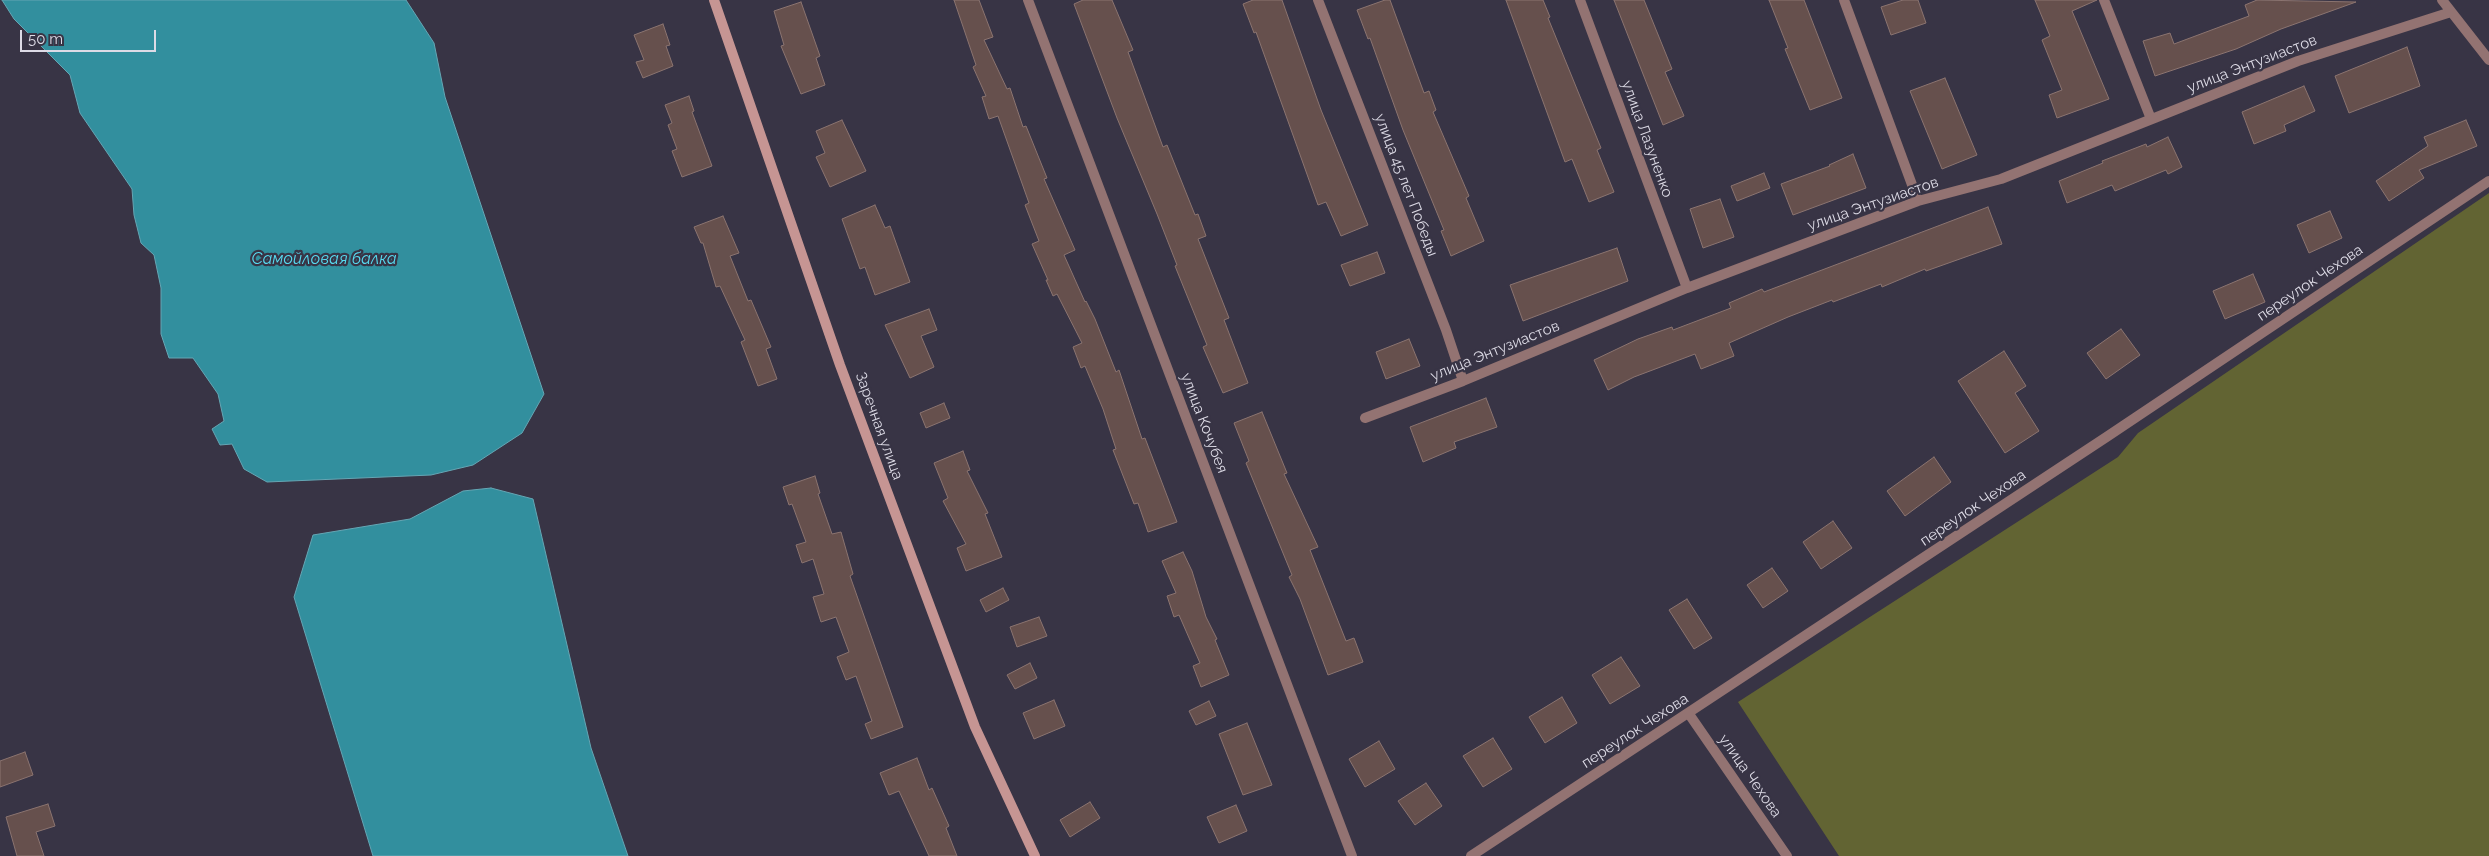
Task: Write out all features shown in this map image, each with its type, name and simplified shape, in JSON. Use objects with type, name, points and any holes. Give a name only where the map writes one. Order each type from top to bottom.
[{"type":"main road","name":"Заречная улица","points":[[714,0],[840,365],[975,727],[1034,856]]},
{"type":"street","name":"улица Кочубея","points":[[1028,0],[1352,856]]},
{"type":"street","name":"улица 45 лет Победы","points":[[1318,0],[1446,330],[1464,382]]},
{"type":"street","name":"улица Лазуненко","points":[[1580,0],[1687,288]]},
{"type":"street","points":[[1844,0],[1918,201]]},
{"type":"street","points":[[2104,0],[2151,119]]},
{"type":"street","points":[[2442,0],[2489,60]]},
{"type":"street","name":"улица Энтузиастов","points":[[1365,418],[1464,382],[1687,288],[1918,201],[2003,179],[2298,61],[2451,12]]},
{"type":"street","name":"переулок Чехова","points":[[1471,856],[1688,714],[2489,181]]},
{"type":"street","name":"улица Чехова","points":[[1688,714],[1787,856]]},
{"type":"green space","points":[[2489,193],[2489,856],[1839,856],[1738,702],[2118,457],[2138,433]]},
{"type":"water","name":"Самойловая балка","points":[[2,0],[406,0],[434,43],[445,97],[544,394],[522,433],[473,465],[431,475],[267,482],[244,469],[232,444],[220,445],[212,429],[224,421],[218,394],[193,358],[169,358],[161,334],[161,288],[154,255],[141,243],[134,215],[132,189],[80,113],[70,75],[14,19]]},
{"type":"water","points":[[491,488],[533,499],[591,748],[628,856],[373,856],[294,597],[313,535],[410,519],[463,491]]},
{"type":"building","points":[[954,0],[979,0],[993,37],[984,40],[1007,89],[1010,88],[1023,127],[1026,126],[1047,178],[1044,179],[1075,250],[1064,255],[1085,302],[1095,319],[1116,372],[1119,370],[1142,439],[1145,438],[1177,522],[1148,532],[1138,503],[1134,504],[1113,450],[1116,449],[1103,409],[1085,366],[1081,368],[1073,347],[1082,343],[1057,294],[1053,296],[1032,244],[1039,241],[1025,205],[1029,203],[998,116],[989,119],[982,97],[986,96],[973,67],[976,65]]},
{"type":"building","points":[[1083,0],[1112,0],[1133,50],[1128,52],[1163,147],[1167,145],[1195,215],[1198,214],[1206,236],[1198,239],[1229,318],[1224,320],[1248,383],[1223,393],[1203,347],[1207,345],[1175,266],[1177,265],[1117,118],[1074,4]]},
{"type":"building","points":[[1253,0],[1282,0],[1321,110],[1368,225],[1341,236],[1326,202],[1318,205],[1256,32],[1254,33],[1243,4]]},
{"type":"building","points":[[1390,0],[1424,93],[1429,91],[1436,110],[1433,112],[1469,196],[1466,198],[1484,241],[1451,256],[1441,231],[1444,230],[1403,130],[1370,38],[1368,39],[1357,10]]},
{"type":"building","points":[[1506,0],[1543,0],[1550,17],[1548,18],[1601,148],[1597,150],[1614,192],[1589,202],[1572,159],[1565,162]]},
{"type":"building","points":[[1614,0],[1644,0],[1672,69],[1665,72],[1684,116],[1663,125]]},
{"type":"building","points":[[1769,0],[1804,0],[1842,98],[1810,110],[1785,49],[1788,48]]},
{"type":"building","points":[[1903,0],[1918,0],[1926,23],[1891,35],[1881,7]]},
{"type":"building","points":[[2035,0],[2097,0],[2072,11],[2109,99],[2057,118],[2049,95],[2062,90],[2042,40],[2050,36]]},
{"type":"building","points":[[2257,0],[2356,2],[2281,29],[2236,49],[2155,76],[2143,41],[2170,33],[2174,44],[2249,16],[2245,5]]},
{"type":"building","points":[[801,2],[820,56],[816,58],[825,85],[801,94],[781,46],[784,45],[774,11]]},
{"type":"building","points":[[663,24],[670,45],[666,46],[673,66],[643,78],[636,62],[644,60],[634,35]]},
{"type":"building","points":[[2407,47],[2420,86],[2349,113],[2335,76]]},
{"type":"building","points":[[1945,78],[1977,155],[1942,169],[1910,91]]},
{"type":"building","points":[[2304,86],[2315,111],[2284,125],[2286,131],[2254,144],[2242,112]]},
{"type":"building","points":[[689,96],[694,111],[692,112],[712,166],[682,177],[672,151],[677,149],[668,125],[672,123],[665,105]]},
{"type":"building","points":[[842,120],[866,171],[830,187],[816,157],[825,153],[816,131]]},
{"type":"building","points":[[2466,120],[2477,146],[2419,170],[2424,178],[2389,201],[2376,181],[2428,146],[2424,137]]},
{"type":"building","points":[[2168,137],[2182,167],[2168,174],[2166,170],[2115,191],[2112,185],[2067,203],[2059,181],[2103,163],[2102,161],[2146,144],[2147,147]]},
{"type":"building","points":[[1853,154],[1866,188],[1793,215],[1781,184],[1830,166]]},
{"type":"building","points":[[1764,173],[1770,188],[1737,201],[1731,186]]},
{"type":"building","points":[[1720,199],[1734,237],[1703,248],[1690,209]]},
{"type":"building","points":[[875,205],[885,228],[890,226],[910,282],[875,295],[865,267],[860,269],[842,219]]},
{"type":"building","points":[[1988,207],[2002,244],[1926,271],[1925,269],[1882,287],[1881,284],[1788,317],[1729,343],[1734,356],[1701,369],[1695,354],[1634,377],[1608,390],[1594,360],[1638,339],[1672,327],[1673,330],[1731,308],[1729,303],[1762,289],[1764,292]]},
{"type":"building","points":[[2330,211],[2342,238],[2309,253],[2297,225]]},
{"type":"building","points":[[723,216],[739,253],[730,256],[748,301],[751,300],[771,347],[766,349],[777,379],[758,386],[741,342],[745,340],[720,286],[716,287],[703,243],[701,243],[694,227]]},
{"type":"building","points":[[1617,248],[1628,281],[1523,321],[1510,285]]},
{"type":"building","points":[[1377,252],[1385,273],[1350,286],[1341,265]]},
{"type":"building","points":[[2253,274],[2265,302],[2225,319],[2213,291]]},
{"type":"building","points":[[929,309],[937,330],[921,336],[934,367],[910,378],[885,325]]},
{"type":"building","points":[[2121,329],[2140,355],[2106,379],[2087,353]]},
{"type":"building","points":[[1409,339],[1420,366],[1386,379],[1376,352]]},
{"type":"building","points":[[2004,351],[2026,386],[2015,393],[2039,431],[2005,453],[1958,381]]},
{"type":"building","points":[[1486,398],[1497,427],[1454,442],[1456,448],[1423,462],[1410,427]]},
{"type":"building","points":[[944,403],[950,418],[926,428],[920,413]]},
{"type":"building","points":[[1262,412],[1287,473],[1284,474],[1318,547],[1310,550],[1346,641],[1354,638],[1363,662],[1328,675],[1300,599],[1289,577],[1292,575],[1246,463],[1249,461],[1234,423]]},
{"type":"building","points":[[963,451],[970,470],[967,471],[988,513],[985,514],[1002,557],[966,571],[957,548],[966,544],[943,501],[948,498],[934,463]]},
{"type":"building","points":[[1934,457],[1951,482],[1905,516],[1887,491]]},
{"type":"building","points":[[815,476],[820,493],[818,494],[832,534],[841,532],[853,574],[850,576],[903,727],[871,739],[865,724],[872,721],[856,676],[846,680],[837,657],[849,652],[836,617],[821,622],[813,597],[824,594],[813,559],[802,563],[796,545],[806,542],[792,504],[789,505],[783,487]]},
{"type":"building","points":[[1833,521],[1852,548],[1821,569],[1803,542]]},
{"type":"building","points":[[1183,552],[1192,571],[1206,617],[1217,639],[1215,640],[1229,675],[1201,687],[1193,666],[1200,663],[1179,615],[1174,617],[1167,596],[1176,593],[1162,561]]},
{"type":"building","points":[[1772,568],[1788,591],[1763,608],[1747,585]]},
{"type":"building","points":[[1003,588],[1009,600],[986,612],[980,600]]},
{"type":"building","points":[[1687,599],[1712,638],[1694,649],[1669,610]]},
{"type":"building","points":[[1039,617],[1047,636],[1017,647],[1010,627]]},
{"type":"building","points":[[1621,657],[1640,686],[1610,704],[1592,675]]},
{"type":"building","points":[[1030,663],[1037,678],[1015,689],[1007,675]]},
{"type":"building","points":[[1562,697],[1577,723],[1545,743],[1529,717]]},
{"type":"building","points":[[1054,700],[1065,726],[1034,739],[1023,713]]},
{"type":"building","points":[[1209,701],[1216,716],[1196,725],[1189,711]]},
{"type":"building","points":[[1247,723],[1272,785],[1243,795],[1219,734]]},
{"type":"building","points":[[1493,738],[1512,769],[1483,787],[1463,756]]},
{"type":"building","points":[[1379,741],[1395,769],[1365,787],[1349,759]]},
{"type":"building","points":[[25,752],[33,775],[0,787],[0,761]]},
{"type":"building","points":[[917,758],[929,790],[932,788],[949,826],[946,828],[957,856],[929,856],[899,791],[889,795],[880,773]]},
{"type":"building","points":[[1426,783],[1442,806],[1415,825],[1398,801]]},
{"type":"building","points":[[1090,802],[1100,818],[1070,837],[1060,820]]},
{"type":"building","points":[[48,804],[55,826],[36,832],[44,856],[17,856],[6,817]]},
{"type":"building","points":[[1236,805],[1247,831],[1219,843],[1207,817]]}]
